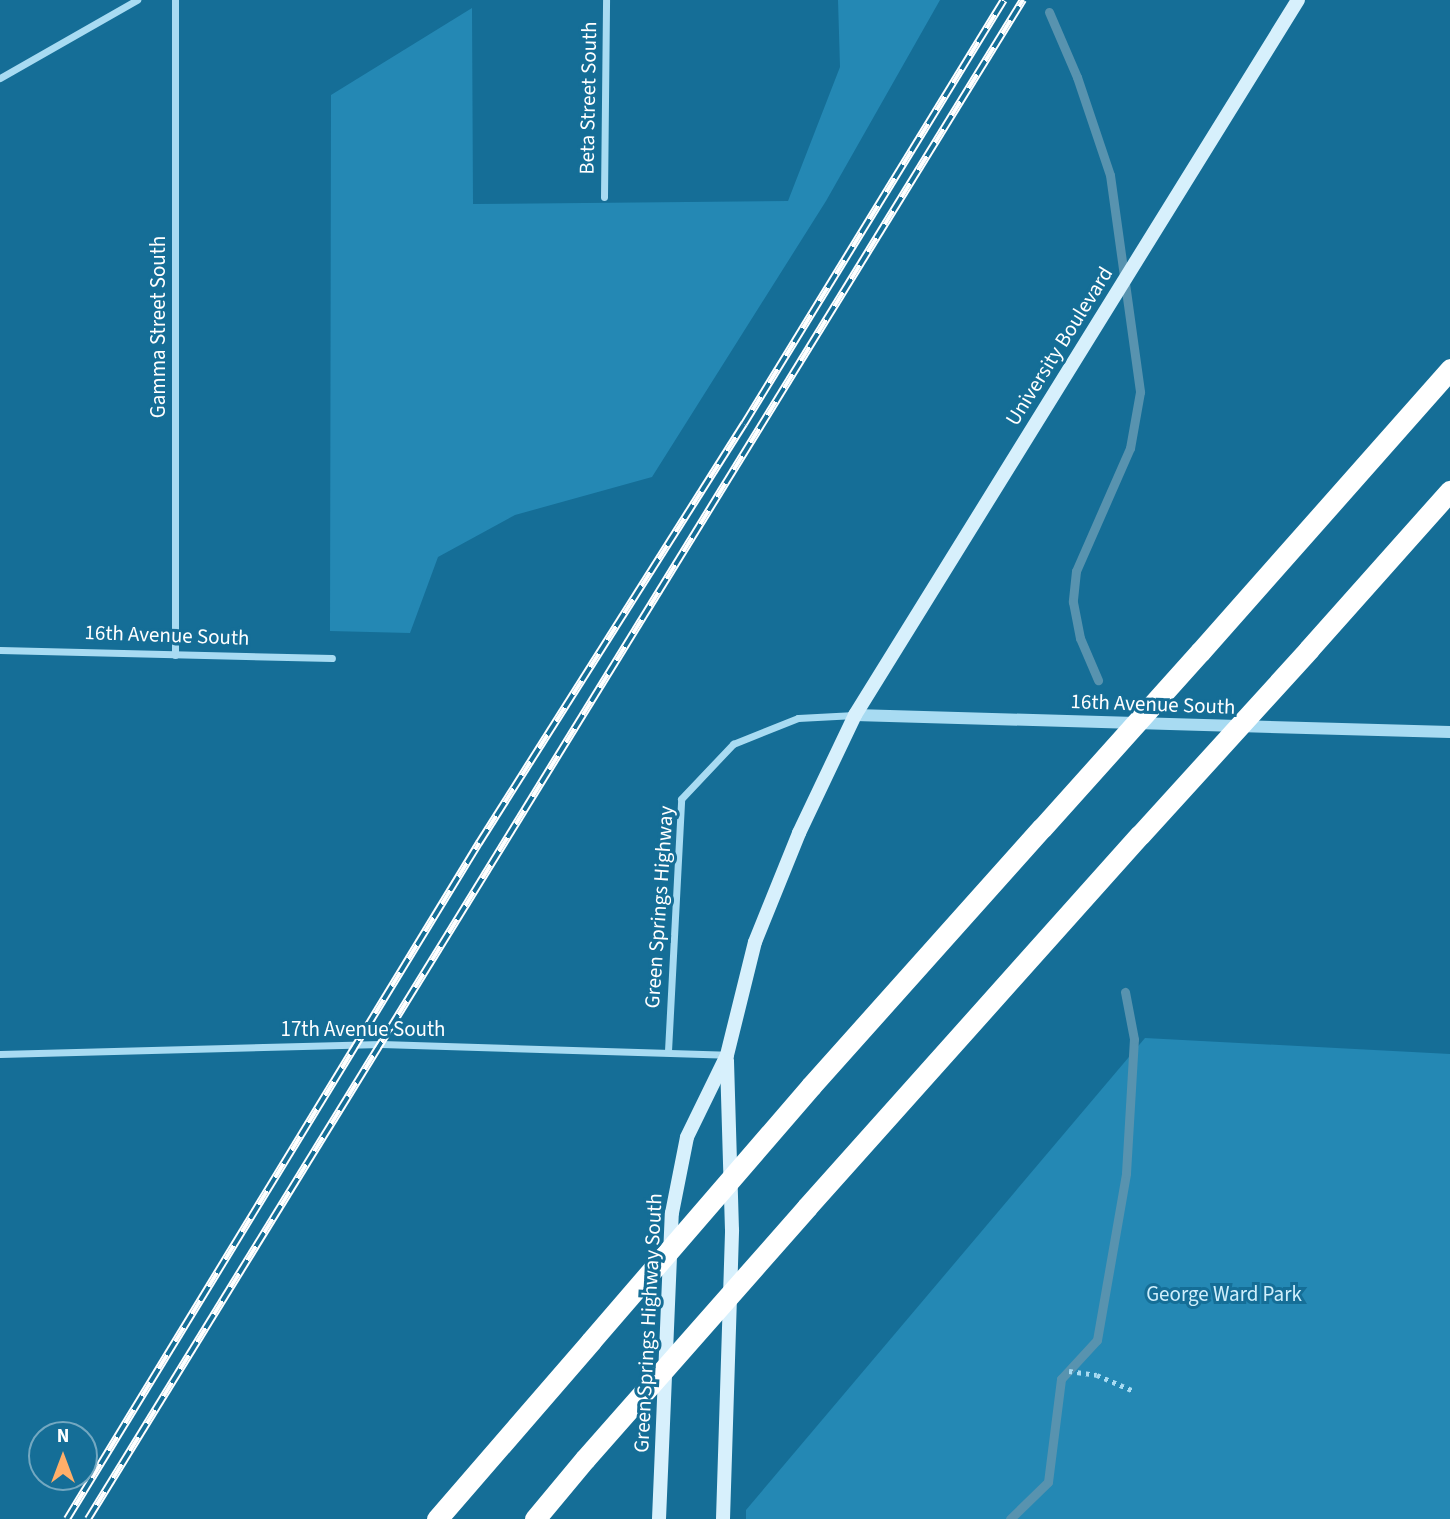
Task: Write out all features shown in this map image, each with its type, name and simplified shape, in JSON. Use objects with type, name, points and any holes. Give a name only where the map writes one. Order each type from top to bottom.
[{"type":"highway","points":[[437,1519],[811,1086],[1450,369]]},
{"type":"highway","points":[[535,1519],[807,1208],[1450,491]]},
{"type":"main road","name":"University Boulevard","points":[[855,715],[1298,0]]},
{"type":"main road","name":"Green Springs Highway South","points":[[659,1519],[672,1213],[687,1137],[726,1055],[755,942],[855,715]]},
{"type":"main road","name":"Green Springs Highway South","points":[[723,1519],[732,1230],[726,1055]]},
{"type":"street","points":[[0,78],[136,0]]},
{"type":"street","name":"Gamma Street South","points":[[175,0],[175,655]]},
{"type":"street","name":"Beta Street South","points":[[604,197],[606,0]]},
{"type":"street","name":"16th Avenue South","points":[[0,650],[332,658]]},
{"type":"street","name":"16th Avenue South","points":[[855,715],[1450,732]]},
{"type":"street","name":"Green Springs Highway","points":[[668,1051],[681,799],[733,744],[798,718],[855,715]]},
{"type":"street","name":"17th Avenue South","points":[[0,1054],[381,1044],[668,1051],[726,1055]]},
{"type":"path","points":[[1069,1371],[1097,1375],[1134,1391]]},
{"type":"green space","points":[[838,0],[940,0],[826,201],[652,477],[515,515],[438,557],[410,633],[330,631],[331,95],[472,8],[473,204],[788,201],[840,67]]},
{"type":"green space","name":"George Ward Park","points":[[1145,1038],[1450,1054],[1450,1519],[746,1519],[746,1510]]},
{"type":"waterway","points":[[1049,12],[1077,77],[1110,175],[1140,392],[1130,448],[1076,571],[1073,602],[1080,638],[1098,680]]},
{"type":"waterway","points":[[1010,1519],[1048,1482],[1061,1379],[1097,1340],[1126,1173],[1134,1039],[1125,992]]},
{"type":"railway","points":[[67,1519],[479,843],[744,424],[1004,0]]},
{"type":"railway","points":[[88,1519],[1023,0]]}]
